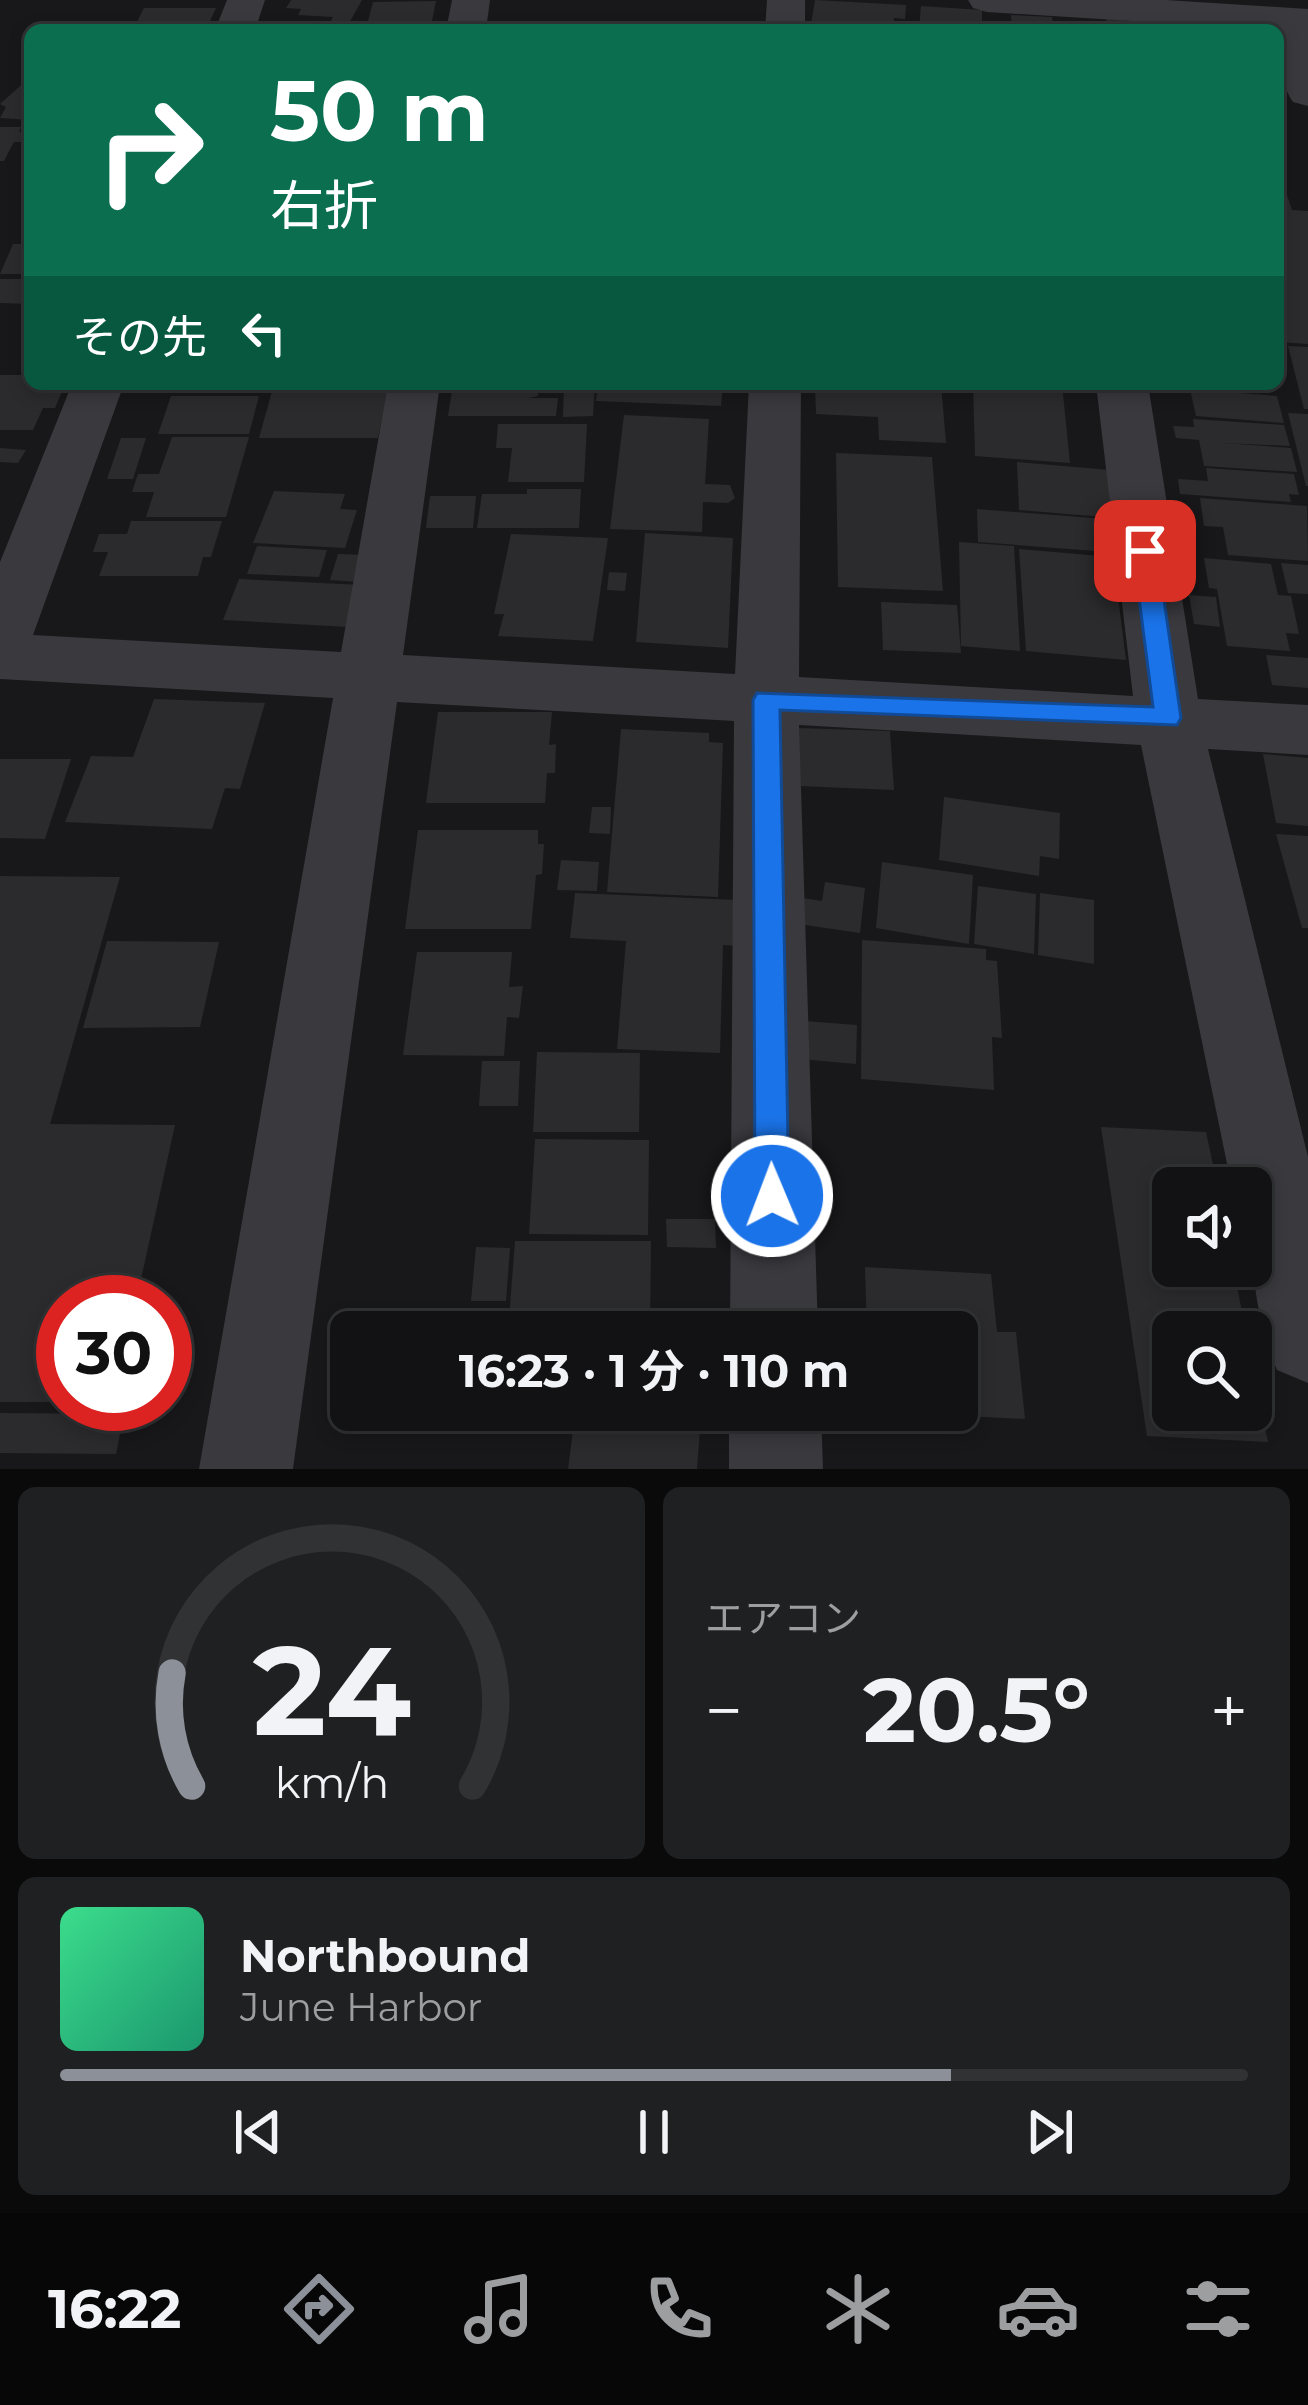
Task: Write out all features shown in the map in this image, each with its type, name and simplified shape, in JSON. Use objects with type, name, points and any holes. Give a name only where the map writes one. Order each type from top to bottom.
[{"type":"street","points":[[987,0],[1071,18],[1294,20],[1308,94]]},
{"type":"street","points":[[0,639],[96,390]]},
{"type":"street","points":[[246,1469],[413,390]]},
{"type":"street","points":[[774,1311],[766,700],[775,390]]},
{"type":"street","points":[[1123,390],[1168,718],[1308,1339]]},
{"type":"street","points":[[0,656],[1168,718],[1308,730]]},
{"type":"street","points":[[775,1431],[776,1469]]},
{"type":"building","points":[[291,0],[362,0],[349,24],[329,24],[333,17],[298,15],[301,9],[286,8]]},
{"type":"building","points":[[815,0],[906,5],[905,19],[894,18],[894,24],[811,24]]},
{"type":"building","points":[[436,1],[432,21],[368,21],[373,2]]},
{"type":"building","points":[[921,6],[982,10],[982,24],[920,24]]},
{"type":"building","points":[[144,8],[216,8],[209,24],[136,24]]},
{"type":"building","points":[[1011,15],[1052,17],[1053,24],[1012,24]]},
{"type":"building","points":[[1106,19],[1150,24],[1107,24]]},
{"type":"building","points":[[24,82],[24,120],[0,118],[6,107],[0,104]]},
{"type":"building","points":[[0,127],[21,127],[21,142],[14,142],[0,161]]},
{"type":"building","points":[[1284,186],[1292,210],[1308,211],[1308,344],[1284,342]]},
{"type":"building","points":[[13,244],[24,244],[24,274],[0,274]]},
{"type":"building","points":[[0,279],[24,279],[24,304],[0,303]]},
{"type":"building","points":[[1288,346],[1308,347],[1308,409],[1304,409]]},
{"type":"building","points":[[0,375],[24,375],[24,390],[62,390],[55,408],[43,408],[33,430],[0,430]]},
{"type":"building","points":[[173,390],[261,390],[260,393]]},
{"type":"building","points":[[272,390],[388,390],[378,438],[259,438]]},
{"type":"building","points":[[452,390],[538,390],[538,396],[529,398],[558,398],[556,416],[448,416]]},
{"type":"building","points":[[564,390],[595,390],[593,416],[563,417]]},
{"type":"building","points":[[597,390],[722,390],[721,406],[596,401]]},
{"type":"building","points":[[815,390],[942,390],[946,443],[879,440],[878,417],[816,414]]},
{"type":"building","points":[[973,390],[1063,390],[1070,463],[975,456]]},
{"type":"building","points":[[1190,390],[1277,396],[1284,423],[1196,416]]},
{"type":"building","points":[[171,396],[259,396],[249,434],[158,434]]},
{"type":"building","points":[[1288,413],[1308,414],[1308,486],[1306,486]]},
{"type":"building","points":[[624,415],[709,419],[705,484],[730,485],[735,498],[728,503],[703,502],[702,532],[610,529]]},
{"type":"building","points":[[1193,419],[1284,425],[1290,446],[1222,443],[1291,448],[1297,472],[1204,466],[1199,440],[1176,438],[1173,426],[1194,427]]},
{"type":"building","points":[[498,424],[587,424],[584,482],[508,482],[512,448],[496,448]]},
{"type":"building","points":[[172,437],[249,437],[226,517],[146,517],[154,492],[132,492],[138,474],[159,474]]},
{"type":"building","points":[[121,438],[146,438],[133,479],[107,479]]},
{"type":"building","points":[[0,448],[26,450],[18,463],[0,462]]},
{"type":"building","points":[[836,453],[932,457],[943,591],[838,587]]},
{"type":"building","points":[[1017,462],[1110,470],[1116,518],[1019,510]]},
{"type":"building","points":[[1206,468],[1294,474],[1299,495],[1289,494],[1291,502],[1180,494],[1178,479],[1208,481]]},
{"type":"building","points":[[527,489],[581,489],[579,528],[477,528],[482,494],[527,494]]},
{"type":"building","points":[[274,491],[345,494],[340,509],[357,510],[345,548],[253,543]]},
{"type":"building","points":[[430,496],[476,496],[473,528],[426,528]]},
{"type":"building","points":[[1200,498],[1307,506],[1308,561],[1228,555],[1223,527],[1204,526]]},
{"type":"building","points":[[977,509],[1117,520],[1121,553],[978,542]]},
{"type":"building","points":[[131,521],[222,521],[211,557],[203,557],[198,576],[99,576],[108,552],[93,552],[99,534],[127,534]]},
{"type":"building","points":[[645,533],[733,538],[728,648],[636,642]]},
{"type":"building","points":[[511,534],[608,538],[593,641],[498,636],[504,614],[494,614]]},
{"type":"building","points":[[959,542],[1014,546],[1020,651],[961,646]]},
{"type":"building","points":[[257,546],[327,550],[319,577],[247,574]]},
{"type":"building","points":[[1019,549],[1113,557],[1126,660],[1026,651]]},
{"type":"building","points":[[338,554],[366,555],[359,582],[330,580]]},
{"type":"building","points":[[1204,558],[1271,564],[1278,595],[1291,596],[1299,634],[1286,633],[1290,651],[1227,646],[1217,589],[1209,588]]},
{"type":"building","points":[[1281,563],[1308,565],[1308,594],[1288,593]]},
{"type":"building","points":[[609,572],[627,573],[625,591],[607,590]]},
{"type":"building","points":[[239,579],[361,585],[348,627],[223,620]]},
{"type":"building","points":[[1189,595],[1216,597],[1220,627],[1194,624]]},
{"type":"building","points":[[881,602],[957,605],[961,653],[883,650]]},
{"type":"building","points":[[1266,655],[1308,658],[1308,688],[1272,685]]},
{"type":"building","points":[[154,699],[265,703],[240,789],[225,788],[212,829],[65,822],[91,756],[133,757]]},
{"type":"building","points":[[438,712],[552,712],[549,745],[556,744],[555,773],[547,773],[545,803],[426,803]]},
{"type":"building","points":[[798,728],[890,731],[894,790],[799,786]]},
{"type":"building","points":[[621,729],[709,733],[709,742],[723,743],[718,897],[607,892]]},
{"type":"building","points":[[1263,754],[1308,758],[1308,826],[1276,823]]},
{"type":"building","points":[[0,759],[71,759],[45,839],[0,838]]},
{"type":"building","points":[[944,797],[1060,813],[1059,859],[1040,856],[1039,876],[939,860]]},
{"type":"building","points":[[592,807],[611,807],[610,834],[589,833]]},
{"type":"building","points":[[418,830],[538,830],[538,844],[544,844],[542,874],[536,875],[531,929],[405,929]]},
{"type":"building","points":[[1276,834],[1308,836],[1308,928],[1302,928]]},
{"type":"building","points":[[561,860],[599,862],[597,891],[557,890]]},
{"type":"building","points":[[882,862],[973,875],[969,944],[876,928]]},
{"type":"building","points":[[0,876],[120,877],[50,1124],[175,1125],[142,1275],[36,1275],[36,1402],[0,1402]]},
{"type":"building","points":[[825,882],[865,888],[860,933],[785,922],[790,896],[822,901]]},
{"type":"building","points":[[978,886],[1036,894],[1034,954],[974,944]]},
{"type":"building","points":[[575,893],[737,900],[737,946],[723,945],[720,1053],[617,1049],[626,941],[570,938]]},
{"type":"building","points":[[1040,893],[1094,900],[1094,964],[1038,955]]},
{"type":"building","points":[[862,940],[986,949],[986,960],[997,961],[1002,1038],[992,1037],[994,1090],[861,1079]]},
{"type":"building","points":[[107,941],[219,942],[200,1027],[83,1028]]},
{"type":"building","points":[[417,952],[512,952],[509,987],[523,986],[519,1018],[507,1017],[504,1056],[403,1055]]},
{"type":"building","points":[[791,1020],[857,1025],[856,1064],[789,1058]]},
{"type":"building","points":[[537,1052],[640,1053],[639,1132],[533,1132]]},
{"type":"building","points":[[482,1061],[520,1061],[518,1106],[479,1106]]},
{"type":"building","points":[[1101,1127],[1206,1132],[1214,1167],[1152,1167],[1152,1287],[1237,1287],[1242,1311],[1152,1311],[1152,1431],[1266,1431],[1268,1442],[1147,1436]]},
{"type":"building","points":[[535,1139],[649,1140],[648,1235],[529,1234]]},
{"type":"building","points":[[666,1219],[715,1219],[716,1248],[667,1247]]},
{"type":"building","points":[[515,1241],[651,1241],[650,1311],[510,1311]]},
{"type":"building","points":[[476,1247],[510,1248],[506,1301],[471,1301]]},
{"type":"building","points":[[865,1267],[991,1274],[997,1332],[1016,1332],[1025,1419],[978,1417],[978,1311],[866,1311]]},
{"type":"building","points":[[0,1413],[36,1413],[36,1431],[121,1431],[116,1454],[0,1453]]},
{"type":"building","points":[[573,1431],[700,1431],[697,1469],[568,1469]]},
{"type":"route","points":[[772,1196],[766,700],[1168,718],[1145,551]]}]
